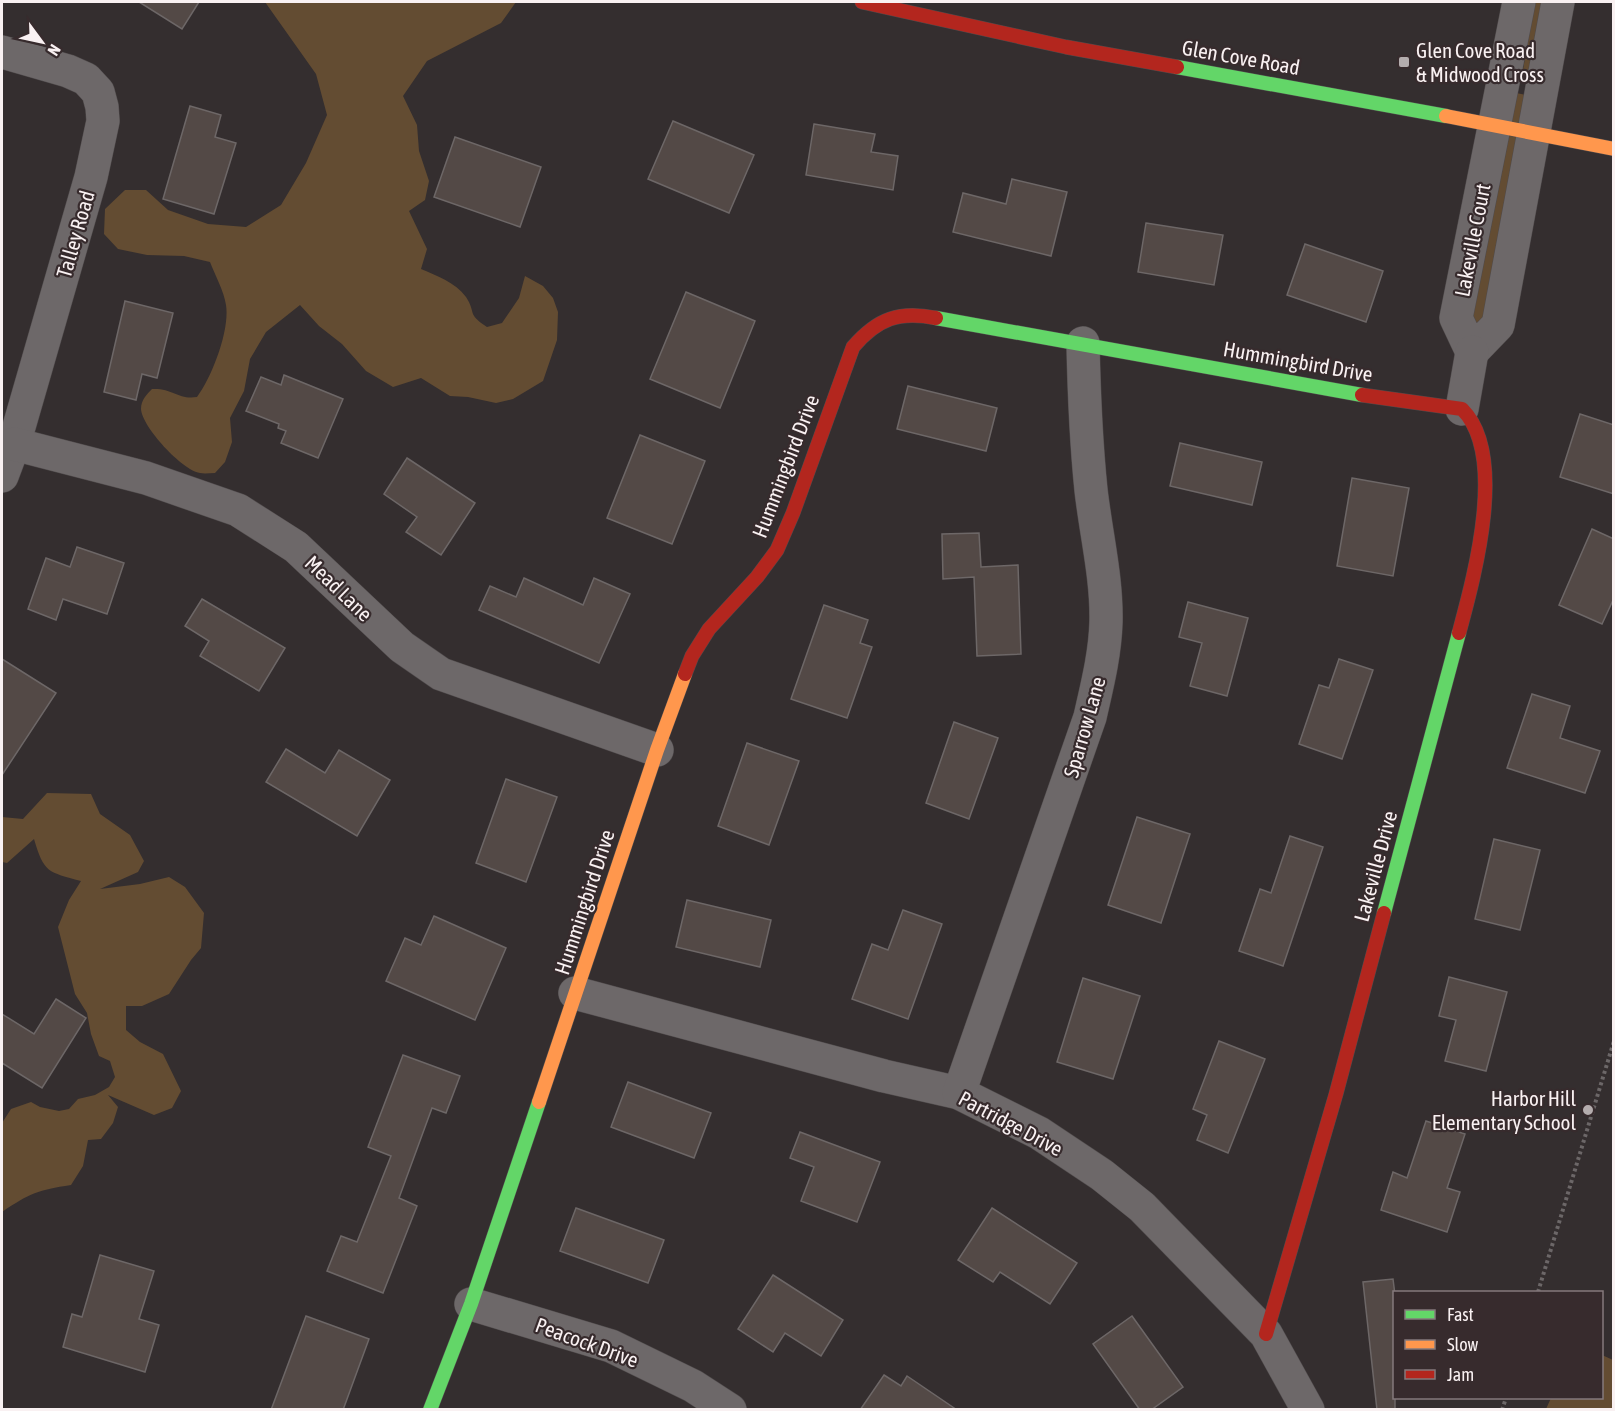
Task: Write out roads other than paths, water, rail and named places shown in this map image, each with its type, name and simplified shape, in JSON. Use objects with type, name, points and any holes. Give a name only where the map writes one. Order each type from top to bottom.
[{"type":"street","name":"Glen Cove Road","points":[[862,2],[1066,47],[1495,125],[1614,149]]},
{"type":"street","name":"Lakeville Court","points":[[1519,2],[1456,318],[1472,352],[1498,325],[1558,2]]},
{"type":"street","name":"Talley Road","points":[[2,52],[68,71],[86,79],[98,92],[103,121],[91,177],[14,444],[2,476]]},
{"type":"street","name":"Hummingbird Drive","points":[[430,1410],[471,1304],[657,750],[692,656],[700,642],[762,571],[777,550],[793,513],[845,364],[853,347],[864,333],[889,318],[902,314],[915,314],[1390,400],[1462,409]]},
{"type":"street","name":"Sparrow Lane","points":[[959,1093],[1090,717],[1102,662],[1106,621],[1104,581],[1091,491],[1083,343]]},
{"type":"street","points":[[1462,409],[1472,352]]},
{"type":"street","name":"Lakeville Drive","points":[[1266,1334],[1336,1094],[1473,579],[1485,474],[1481,443],[1474,423],[1462,409]]},
{"type":"street","name":"Mead Lane","points":[[14,444],[146,478],[238,510],[296,547],[402,647],[441,674],[657,750]]},
{"type":"street","name":"Partridge Drive","points":[[575,993],[884,1076],[959,1093],[1039,1133],[1102,1175],[1142,1207],[1266,1334],[1308,1410]]},
{"type":"street","name":"Peacock Drive","points":[[471,1304],[611,1346],[693,1386],[730,1410]]},
{"type":"place","name":"Glen Cove Road & Midwood Cross","points":[[1404,62]]},
{"type":"place","name":"Harbor Hill Elementary School","points":[[1588,1110]]}]
